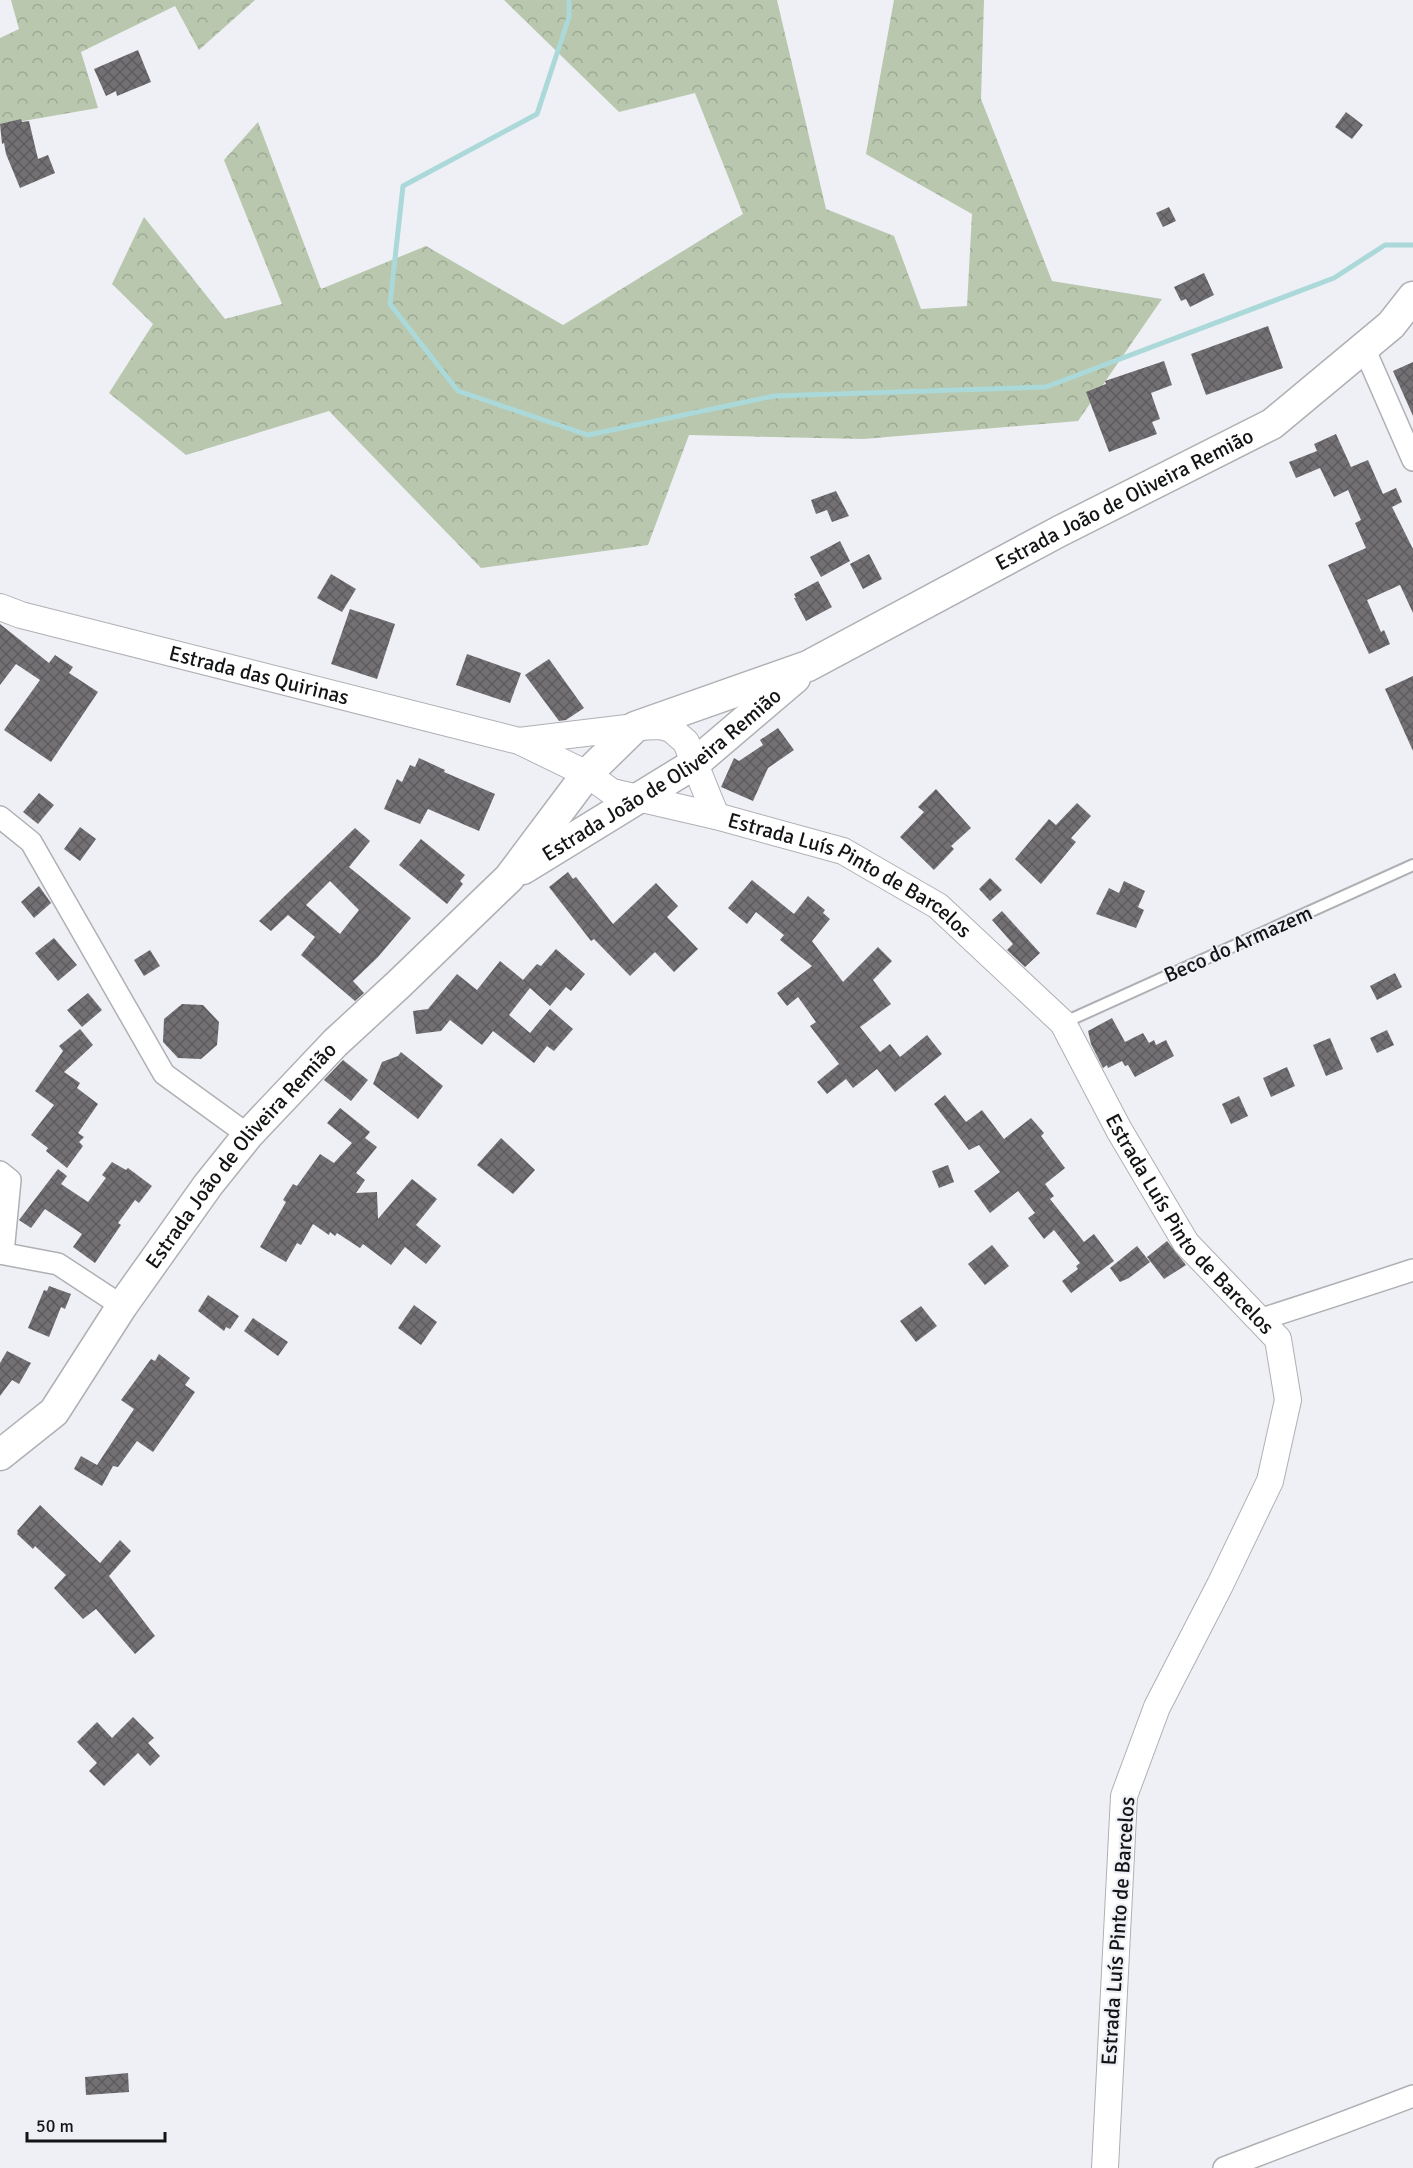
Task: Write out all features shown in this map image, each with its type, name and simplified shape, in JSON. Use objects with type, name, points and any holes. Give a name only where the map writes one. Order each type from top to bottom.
[{"type":"main road","name":"Estrada João de Oliveira Remião","points":[[0,1455],[54,1412],[122,1306],[208,1185],[248,1135],[335,1043],[509,878],[587,774],[635,727],[808,666],[1060,531],[1272,424],[1391,325],[1413,297]]},
{"type":"main road","name":"Estrada João de Oliveira Remião","points":[[509,878],[694,764],[808,666]]},
{"type":"street","points":[[1364,348],[1413,460]]},
{"type":"street","name":"Estrada das Quirinas","points":[[0,607],[44,621],[519,741],[587,774]]},
{"type":"street","name":"Estrada das Quirinas","points":[[519,741],[661,726],[679,734],[686,742],[694,764]]},
{"type":"street","name":"Estrada Luís Pinto de Barcelos","points":[[694,764],[716,816]]},
{"type":"street","name":"Estrada Luís Pinto de Barcelos","points":[[587,774],[612,792],[638,800],[716,816],[843,851],[938,906],[1063,1023],[1119,1130],[1186,1243],[1278,1339],[1288,1400],[1270,1481],[1157,1707],[1124,1796],[1105,2168]]},
{"type":"street","points":[[0,817],[31,842],[164,1074],[248,1135]]},
{"type":"street","points":[[0,1172],[10,1180],[1,1253],[58,1264],[122,1306]]},
{"type":"street","points":[[1259,1320],[1413,1270]]},
{"type":"street","points":[[1224,2168],[1413,2096]]},
{"type":"lane","name":"Beco do Armazem","points":[[1063,1023],[1413,865]]},
{"type":"green space","points":[[11,0],[255,0],[199,50],[175,6],[81,52],[98,108],[0,125],[0,38],[19,29]]},
{"type":"green space","points":[[504,0],[777,0],[826,209],[894,236],[921,309],[967,306],[972,214],[866,154],[894,0],[984,0],[981,99],[1052,281],[1162,299],[1078,421],[863,439],[689,435],[648,545],[481,568],[329,411],[186,455],[109,393],[153,324],[112,284],[144,217],[225,319],[282,304],[224,160],[258,122],[321,289],[426,246],[563,325],[743,214],[695,93],[619,112]]},
{"type":"building","points":[[138,50],[151,82],[117,96],[116,91],[106,96],[94,69]]},
{"type":"building","points":[[1346,112],[1363,125],[1352,139],[1335,127]]},
{"type":"building","points":[[21,119],[22,122],[29,121],[38,159],[48,155],[55,173],[20,188],[6,154],[4,143],[2,144],[0,124]]},
{"type":"building","points":[[1169,207],[1176,221],[1163,227],[1156,213]]},
{"type":"building","points":[[1204,273],[1214,295],[1190,307],[1186,299],[1181,301],[1174,287]]},
{"type":"building","points":[[1268,326],[1283,368],[1206,395],[1191,354]]},
{"type":"building","points":[[1164,361],[1172,385],[1151,393],[1160,419],[1152,422],[1157,434],[1109,452],[1086,392],[1106,384],[1105,381]]},
{"type":"building","points":[[1413,362],[1413,416],[1393,371]]},
{"type":"building","points":[[1336,434],[1351,467],[1368,460],[1383,494],[1396,488],[1402,502],[1392,507],[1413,549],[1413,613],[1400,585],[1367,600],[1381,632],[1384,630],[1390,644],[1369,654],[1328,565],[1366,548],[1355,523],[1361,520],[1348,490],[1334,497],[1320,468],[1296,478],[1289,462],[1317,451],[1314,444]]},
{"type":"building","points":[[836,491],[849,516],[832,522],[827,510],[816,514],[811,500]]},
{"type":"building","points":[[840,541],[850,561],[821,577],[810,557]]},
{"type":"building","points":[[869,554],[882,579],[863,589],[850,564]]},
{"type":"building","points":[[331,574],[356,589],[342,612],[317,598]]},
{"type":"building","points":[[818,581],[832,607],[806,621],[794,594]]},
{"type":"building","points":[[350,609],[395,624],[377,679],[331,664]]},
{"type":"building","points":[[0,624],[49,663],[55,655],[73,667],[69,673],[98,692],[51,762],[4,730],[40,680],[16,664],[0,685]]},
{"type":"building","points":[[467,654],[521,673],[510,703],[456,685]]},
{"type":"building","points":[[549,659],[584,708],[566,720],[559,721],[525,675]]},
{"type":"building","points":[[1413,676],[1413,751],[1385,689]]},
{"type":"building","points":[[778,728],[794,750],[768,768],[753,801],[721,787],[734,758],[739,761],[763,745],[760,740]]},
{"type":"building","points":[[419,758],[445,770],[444,772],[495,794],[479,831],[428,809],[420,824],[384,809],[397,779],[402,782],[410,765],[415,767]]},
{"type":"building","points":[[936,789],[971,828],[951,846],[954,849],[934,870],[900,837],[924,812],[918,807]]},
{"type":"building","points":[[39,793],[54,805],[38,824],[23,812]]},
{"type":"building","points":[[1077,803],[1091,816],[1071,838],[1076,842],[1041,884],[1015,859],[1049,819],[1056,825]]},
{"type":"building","points":[[80,827],[96,839],[80,861],[64,849]]},
{"type":"building","points":[[355,828],[370,841],[349,867],[411,918],[378,957],[353,981],[364,993],[355,1001],[301,955],[315,937],[288,915],[271,931],[259,921]],"holes":[[[330,881],[359,910],[340,934],[306,905]]]},
{"type":"building","points":[[421,839],[465,875],[460,881],[463,884],[447,904],[399,865]]},
{"type":"building","points":[[568,872],[573,879],[576,877],[613,924],[656,883],[678,906],[667,917],[698,949],[674,972],[655,952],[630,976],[594,939],[591,941],[549,887]]},
{"type":"building","points":[[990,878],[1002,890],[990,901],[979,889]]},
{"type":"building","points":[[752,880],[794,914],[808,896],[825,910],[823,913],[830,919],[812,941],[843,982],[878,947],[892,961],[873,980],[891,1004],[860,1027],[880,1052],[890,1044],[900,1057],[927,1035],[942,1054],[895,1092],[877,1069],[853,1088],[846,1079],[827,1094],[817,1082],[839,1064],[810,1026],[816,1022],[798,997],[787,1006],[777,993],[812,966],[780,940],[784,935],[756,912],[747,924],[728,908]]},
{"type":"building","points":[[1124,881],[1145,891],[1138,907],[1144,910],[1136,928],[1096,914],[1109,888],[1119,893]]},
{"type":"building","points":[[39,886],[51,903],[34,918],[21,902]]},
{"type":"building","points":[[1002,911],[1040,953],[1025,967],[1007,950],[1013,944],[992,920]]},
{"type":"building","points":[[54,938],[77,965],[58,981],[35,953]]},
{"type":"building","points":[[556,949],[585,974],[571,991],[566,987],[550,1006],[530,988],[509,1015],[530,1033],[550,1009],[573,1029],[554,1051],[547,1046],[534,1063],[493,1031],[482,1045],[450,1020],[441,1031],[416,1034],[413,1011],[428,1009],[457,974],[477,990],[500,961],[523,980],[537,964],[541,966]]},
{"type":"building","points":[[150,950],[160,966],[144,976],[134,960]]},
{"type":"building","points":[[1395,973],[1402,987],[1377,1000],[1370,986]]},
{"type":"building","points":[[88,993],[102,1010],[82,1027],[67,1010]]},
{"type":"building","points":[[182,1004],[203,1005],[219,1022],[217,1045],[201,1059],[178,1058],[163,1042],[164,1019]]},
{"type":"building","points":[[1112,1018],[1125,1042],[1143,1033],[1149,1043],[1154,1040],[1156,1045],[1166,1040],[1174,1056],[1135,1077],[1128,1065],[1125,1066],[1122,1061],[1103,1068],[1091,1044],[1088,1031]]},
{"type":"building","points":[[80,1029],[93,1045],[64,1072],[80,1083],[77,1088],[98,1104],[78,1133],[84,1137],[79,1142],[83,1146],[67,1168],[46,1151],[48,1148],[31,1135],[54,1105],[35,1091],[63,1051],[59,1046]]},
{"type":"building","points":[[1387,1030],[1394,1045],[1377,1053],[1370,1038]]},
{"type":"building","points":[[1330,1038],[1343,1069],[1326,1076],[1313,1045]]},
{"type":"building","points":[[401,1052],[443,1086],[418,1119],[373,1084],[382,1062],[398,1056]]},
{"type":"building","points":[[343,1060],[368,1080],[351,1101],[324,1080]]},
{"type":"building","points":[[1287,1067],[1295,1086],[1271,1097],[1263,1078]]},
{"type":"building","points":[[945,1095],[966,1122],[982,1110],[1004,1139],[1031,1118],[1044,1133],[1041,1136],[1065,1168],[1045,1184],[1054,1196],[1050,1199],[1084,1242],[1094,1234],[1114,1261],[1071,1293],[1062,1281],[1078,1269],[1076,1266],[1080,1263],[1054,1230],[1044,1239],[1028,1218],[1035,1213],[1018,1191],[990,1213],[974,1191],[1000,1172],[979,1145],[969,1150],[934,1104]]},
{"type":"building","points":[[1239,1096],[1248,1116],[1231,1124],[1222,1104]]},
{"type":"building","points":[[340,1108],[370,1132],[365,1138],[377,1147],[356,1173],[365,1180],[356,1193],[377,1192],[378,1219],[412,1179],[437,1199],[416,1225],[441,1246],[426,1264],[405,1247],[391,1265],[363,1244],[360,1248],[337,1233],[335,1236],[330,1232],[329,1235],[313,1224],[301,1245],[297,1243],[286,1262],[260,1247],[286,1202],[283,1200],[293,1184],[297,1186],[320,1154],[334,1163],[352,1143],[327,1123]]},
{"type":"building","points":[[501,1138],[535,1170],[513,1194],[477,1165]]},
{"type":"building","points":[[112,1162],[126,1170],[128,1168],[152,1186],[139,1203],[135,1200],[118,1223],[121,1225],[95,1263],[73,1247],[82,1234],[45,1209],[31,1228],[19,1220],[58,1169],[67,1176],[61,1184],[88,1202],[106,1178],[102,1175]]},
{"type":"building","points":[[948,1165],[954,1182],[939,1188],[932,1171]]},
{"type":"building","points":[[1167,1241],[1186,1265],[1164,1279],[1147,1257]]},
{"type":"building","points":[[992,1245],[1009,1266],[985,1285],[968,1264]]},
{"type":"building","points":[[1137,1246],[1150,1262],[1120,1282],[1110,1268]]},
{"type":"building","points":[[49,1286],[71,1294],[65,1309],[61,1307],[49,1337],[28,1328],[44,1290],[47,1291]]},
{"type":"building","points":[[208,1295],[239,1316],[230,1329],[226,1327],[224,1331],[198,1311]]},
{"type":"building","points":[[414,1305],[437,1322],[421,1345],[398,1328]]},
{"type":"building","points":[[921,1306],[937,1326],[916,1342],[900,1321]]},
{"type":"building","points":[[253,1318],[288,1342],[278,1356],[244,1331]]},
{"type":"building","points":[[7,1351],[31,1363],[19,1384],[12,1380],[0,1396],[0,1363]]},
{"type":"building","points":[[159,1354],[190,1378],[185,1385],[195,1392],[153,1452],[137,1441],[118,1467],[113,1466],[102,1486],[74,1469],[81,1456],[97,1465],[134,1409],[121,1400],[151,1359],[155,1361]]},
{"type":"building","points":[[40,1505],[100,1563],[120,1540],[131,1551],[109,1576],[155,1636],[135,1654],[96,1609],[83,1619],[54,1588],[66,1575],[35,1546],[33,1549],[17,1534],[17,1531]]},
{"type":"building","points":[[133,1717],[154,1738],[148,1743],[160,1756],[150,1766],[138,1753],[104,1786],[89,1771],[97,1763],[77,1742],[97,1722],[112,1738]]},
{"type":"building","points":[[128,2073],[129,2092],[86,2095],[85,2077]]},
{"type":"waterway","points":[[569,0],[569,17],[537,114],[403,186],[390,304],[458,391],[588,435],[774,396],[1046,387],[1334,278],[1385,245],[1413,245]]}]
